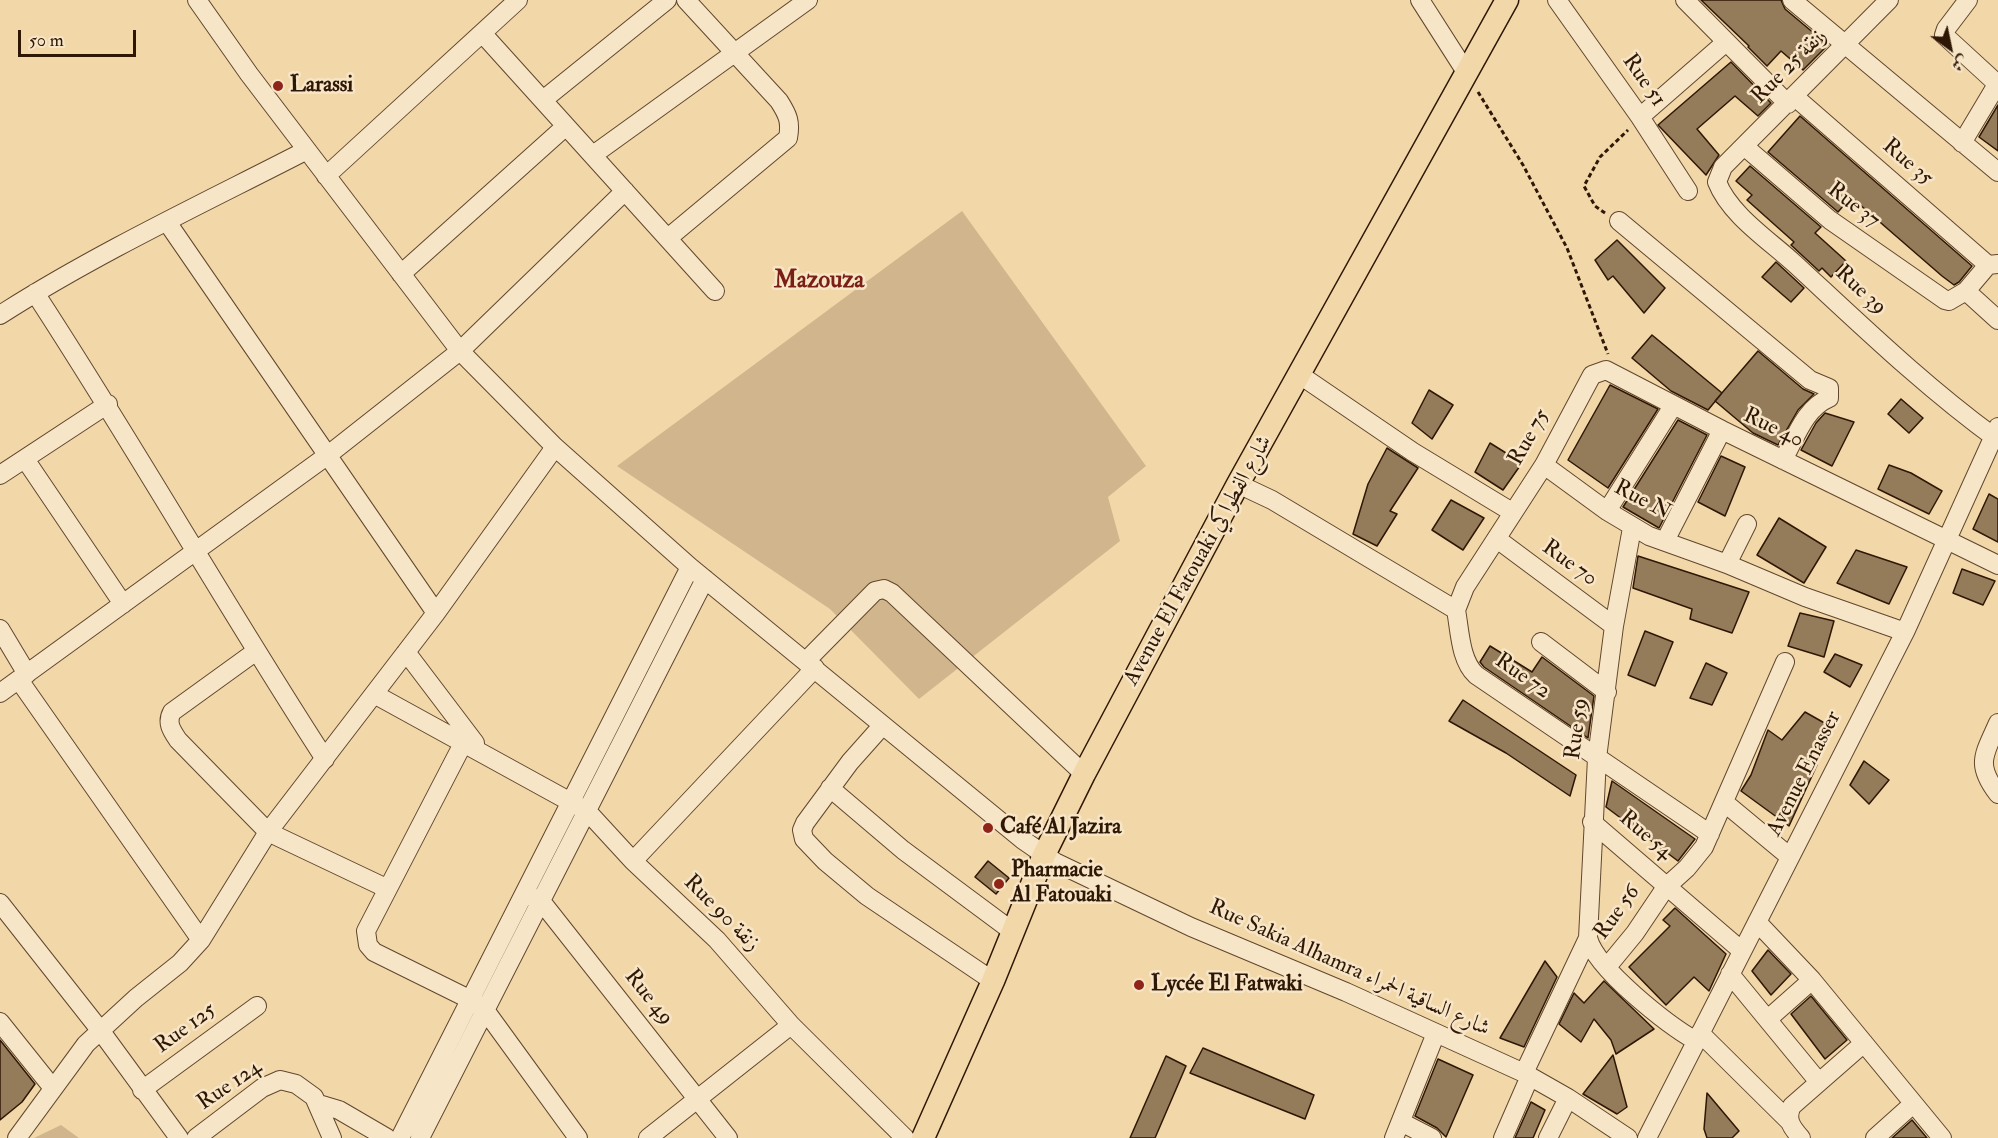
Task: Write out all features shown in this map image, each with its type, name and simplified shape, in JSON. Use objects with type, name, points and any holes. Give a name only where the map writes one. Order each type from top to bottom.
[{"type":"main road","name":"Avenue El Fatouaki شارع الفطواكي","points":[[922,1138],[993,981],[1044,855],[1084,774],[1238,484],[1507,0]]},
{"type":"street","name":"Rue Sakia Alhamra شارع الساقية الحمراء","points":[[197,0],[326,176],[460,351],[555,447],[690,567],[882,726],[1044,855],[1191,927],[1527,1074],[1628,1138]]},
{"type":"street","points":[[326,176],[518,0]]},
{"type":"street","points":[[543,99],[667,0]]},
{"type":"street","points":[[668,238],[788,138],[791,125],[789,115],[686,0]]},
{"type":"street","points":[[593,155],[808,0]]},
{"type":"street","points":[[1420,0],[1466,72]]},
{"type":"street","name":"Rue 51","points":[[1557,0],[1640,117],[1688,191]]},
{"type":"street","name":"Rue 35","points":[[1685,0],[1726,42],[1792,100],[1993,265]]},
{"type":"street","points":[[1792,0],[1998,172]]},
{"type":"street","name":"Rue 25 زنقة","points":[[1723,167],[1890,0]]},
{"type":"street","points":[[1962,143],[1996,86],[1993,80],[1944,35],[1968,0]]},
{"type":"street","points":[[482,33],[715,291]]},
{"type":"street","points":[[1640,117],[1726,42]]},
{"type":"street","points":[[401,274],[566,126]]},
{"type":"street","name":"Rue 37","points":[[1744,146],[1830,220],[1939,296],[1949,301],[1966,291]]},
{"type":"street","points":[[0,315],[36,292],[307,150]]},
{"type":"street","name":"Rue 39","points":[[1723,167],[1717,177],[1718,185],[1738,212],[1938,396],[1996,435]]},
{"type":"street","points":[[0,693],[328,455],[460,351],[625,191]]},
{"type":"street","points":[[1619,221],[1810,380],[1829,388],[1829,398],[1818,403],[1810,411],[1783,460]]},
{"type":"street","points":[[167,222],[436,613]]},
{"type":"street","points":[[1993,265],[1966,291],[1998,321]]},
{"type":"street","points":[[36,292],[108,404],[255,652],[325,759]]},
{"type":"street","name":"Rue 75","points":[[1456,610],[1465,587],[1544,465],[1592,375],[1599,371],[1615,373]]},
{"type":"street","name":"Rue 40","points":[[1615,373],[1673,406],[1998,565]]},
{"type":"street","points":[[1300,375],[1413,452],[1512,512]]},
{"type":"street","points":[[0,475],[108,404]]},
{"type":"street","points":[[1607,512],[1673,406]]},
{"type":"street","points":[[1665,541],[1722,430]]},
{"type":"street","name":"Avenue Enasser","points":[[1647,1138],[1905,632],[1996,435]]},
{"type":"street","points":[[17,1138],[74,1058],[99,1030],[180,963],[201,940],[268,832],[436,613],[555,447]]},
{"type":"street","points":[[25,459],[123,604]]},
{"type":"street","name":"Rue N","points":[[1544,465],[1632,528],[1805,597],[1905,632]]},
{"type":"street","points":[[1238,484],[1272,500],[1456,610]]},
{"type":"street","points":[[1727,564],[1747,524]]},
{"type":"street","name":"Rue 59","points":[[1588,938],[1597,758],[1614,626],[1632,528]]},
{"type":"street","name":"Rue 70","points":[[1497,539],[1614,626]]},
{"type":"street","points":[[400,1138],[478,1005],[533,897],[579,806],[690,567]]},
{"type":"street","points":[[579,806],[705,579]]},
{"type":"street","points":[[633,861],[875,591],[884,589],[892,593],[1084,774]]},
{"type":"street","name":"Rue 72","points":[[1456,610],[1468,667],[1710,834]]},
{"type":"street","points":[[0,629],[23,677],[201,940]]},
{"type":"street","points":[[1541,642],[1607,692]]},
{"type":"street","points":[[255,652],[172,712],[169,721],[178,740],[268,832],[386,888]]},
{"type":"street","points":[[406,652],[465,737]]},
{"type":"street","name":"Rue 56","points":[[1608,967],[1635,933],[1666,887],[1699,855],[1725,803],[1785,662]]},
{"type":"street","points":[[374,694],[465,737]]},
{"type":"street","points":[[1998,723],[1982,765],[1986,778],[1998,794]]},
{"type":"street","points":[[882,726],[830,788],[805,823],[802,835],[806,843],[867,896],[993,981]]},
{"type":"street","points":[[465,737],[386,888],[366,931],[368,945],[374,952],[478,1005],[578,1138]]},
{"type":"street","name":"Rue 90 زنقة","points":[[465,737],[482,751],[579,806],[633,861],[717,940],[791,1025],[905,1138]]},
{"type":"street","points":[[830,788],[903,850],[1012,931]]},
{"type":"street","points":[[1725,803],[1790,857]]},
{"type":"street","name":"Rue 54","points":[[1592,822],[1742,951]]},
{"type":"street","name":"Rue 49","points":[[533,897],[728,1138]]},
{"type":"street","points":[[0,903],[99,1030],[179,1138]]},
{"type":"street","points":[[1757,922],[1812,980],[1942,1138]]},
{"type":"street","points":[[1588,938],[1594,953],[1641,1001],[1675,1029],[1698,1037],[1793,1132]]},
{"type":"street","points":[[1503,1138],[1527,1074],[1588,938]]},
{"type":"street","points":[[1730,974],[1818,1081]]},
{"type":"street","points":[[1768,1019],[1812,980]]},
{"type":"street","points":[[420,1138],[478,1005]]},
{"type":"street","name":"Rue 125","points":[[142,1090],[257,1006]]},
{"type":"street","points":[[0,1022],[52,1087]]},
{"type":"street","points":[[648,1138],[791,1025]]},
{"type":"street","points":[[1432,1138],[1397,1130],[1436,1034]]},
{"type":"street","points":[[1793,1132],[1788,1113],[1792,1106],[1864,1043]]},
{"type":"street","name":"Rue 124","points":[[196,1138],[262,1089],[280,1080],[306,1090],[320,1104]]},
{"type":"street","points":[[1548,1138],[1568,1098]]},
{"type":"street","points":[[320,1104],[332,1138]]},
{"type":"street","points":[[320,1104],[339,1110],[387,1138]]},
{"type":"street","points":[[1875,1138],[1913,1104]]},
{"type":"path","points":[[1466,72],[1523,165],[1567,248],[1615,373]]},
{"type":"path","points":[[1619,221],[1594,206],[1584,186],[1600,157],[1640,117]]},
{"type":"shaded area","points":[[962,211],[1146,466],[1108,497],[1120,541],[919,699],[830,609],[617,466]]},
{"type":"shaded area","points":[[61,1125],[79,1138],[34,1138]]},
{"type":"building","points":[[1701,0],[1781,0],[1785,9],[1828,45],[1803,70],[1781,51],[1767,66]]},
{"type":"building","points":[[1731,62],[1771,103],[1758,116],[1735,96],[1697,129],[1719,155],[1706,175],[1658,125]]},
{"type":"building","points":[[1998,105],[1998,151],[1979,137]]},
{"type":"building","points":[[1800,116],[1972,266],[1959,282],[1954,285],[1942,276],[1851,197],[1838,212],[1768,152]]},
{"type":"building","points":[[1750,166],[1821,227],[1815,233],[1846,261],[1831,277],[1822,268],[1819,271],[1791,245],[1794,242],[1747,200],[1752,195],[1736,181]]},
{"type":"building","points":[[1617,240],[1665,288],[1644,313],[1613,276],[1608,280],[1595,260]]},
{"type":"building","points":[[1776,262],[1804,288],[1791,302],[1762,277]]},
{"type":"building","points":[[1652,335],[1722,393],[1708,410],[1671,391],[1632,358]]},
{"type":"building","points":[[1758,351],[1803,389],[1814,394],[1798,410],[1778,445],[1753,433],[1715,401]]},
{"type":"building","points":[[1610,385],[1658,409],[1608,488],[1568,460]]},
{"type":"building","points":[[1429,390],[1453,405],[1432,439],[1412,423]]},
{"type":"building","points":[[1901,399],[1923,418],[1909,433],[1888,414]]},
{"type":"building","points":[[1825,413],[1854,422],[1832,466],[1801,450],[1816,423]]},
{"type":"building","points":[[1678,420],[1707,435],[1659,528],[1623,507]]},
{"type":"building","points":[[1490,443],[1522,463],[1503,490],[1475,472]]},
{"type":"building","points":[[1387,448],[1418,468],[1390,511],[1397,514],[1377,546],[1353,534],[1368,484]]},
{"type":"building","points":[[1721,456],[1745,467],[1725,516],[1698,502]]},
{"type":"building","points":[[1889,465],[1911,473],[1942,491],[1929,514],[1878,489]]},
{"type":"building","points":[[1989,494],[1998,499],[1998,542],[1973,529]]},
{"type":"building","points":[[1451,500],[1484,518],[1463,550],[1432,530]]},
{"type":"building","points":[[1779,518],[1826,547],[1804,583],[1757,555]]},
{"type":"building","points":[[1856,550],[1907,567],[1889,604],[1837,583]]},
{"type":"building","points":[[1638,556],[1749,592],[1732,633],[1690,619],[1692,609],[1633,588]]},
{"type":"building","points":[[1962,569],[1995,581],[1983,605],[1953,593]]},
{"type":"building","points":[[1800,613],[1834,621],[1824,657],[1788,646]]},
{"type":"building","points":[[1645,631],[1673,642],[1655,686],[1628,675]]},
{"type":"building","points":[[1490,646],[1532,672],[1542,657],[1594,696],[1588,738],[1484,667],[1480,662]]},
{"type":"building","points":[[1835,654],[1862,665],[1850,687],[1824,672]]},
{"type":"building","points":[[1706,663],[1727,673],[1712,705],[1690,698]]},
{"type":"building","points":[[1463,700],[1576,775],[1570,796],[1506,753],[1449,721]]},
{"type":"building","points":[[1805,712],[1828,725],[1811,761],[1817,765],[1789,826],[1741,791],[1751,775],[1768,730],[1782,740]]},
{"type":"building","points":[[1864,761],[1889,780],[1869,804],[1850,785]]},
{"type":"building","points":[[1612,781],[1695,839],[1678,861],[1606,807]]},
{"type":"building","points":[[988,861],[1009,878],[996,894],[975,877]]},
{"type":"building","points":[[1675,908],[1726,954],[1709,991],[1694,977],[1666,1005],[1629,967],[1670,926],[1663,920]]},
{"type":"building","points":[[1768,950],[1791,974],[1771,995],[1752,971]]},
{"type":"building","points":[[1545,961],[1557,977],[1524,1047],[1500,1038]]},
{"type":"building","points":[[1604,981],[1654,1029],[1616,1054],[1611,1040],[1594,1019],[1581,1042],[1559,1024],[1574,993],[1584,1003]]},
{"type":"building","points":[[1811,996],[1847,1040],[1825,1059],[1791,1014]]},
{"type":"building","points":[[0,1040],[35,1084],[22,1102],[0,1120]]},
{"type":"building","points":[[1203,1048],[1314,1095],[1305,1119],[1190,1073]]},
{"type":"building","points":[[1613,1055],[1627,1107],[1617,1114],[1583,1094]]},
{"type":"building","points":[[1166,1056],[1186,1066],[1155,1138],[1130,1138]]},
{"type":"building","points":[[1438,1059],[1473,1075],[1446,1137],[1437,1128],[1415,1116]]},
{"type":"building","points":[[1707,1093],[1739,1131],[1732,1138],[1707,1138],[1704,1129]]},
{"type":"building","points":[[1531,1102],[1545,1110],[1533,1138],[1515,1138]]},
{"type":"building","points":[[1912,1120],[1927,1138],[1892,1138]]},
{"type":"place","name":"Larassi","points":[[278,86]]},
{"type":"place","name":"Café Al Jazira","points":[[988,828]]},
{"type":"place","name":"Pharmacie Al Fatouaki","points":[[999,884]]},
{"type":"place","name":"Lycée El Fatwaki","points":[[1139,985]]},
{"type":"district","name":"Mazouza","points":[[819,282]]}]
